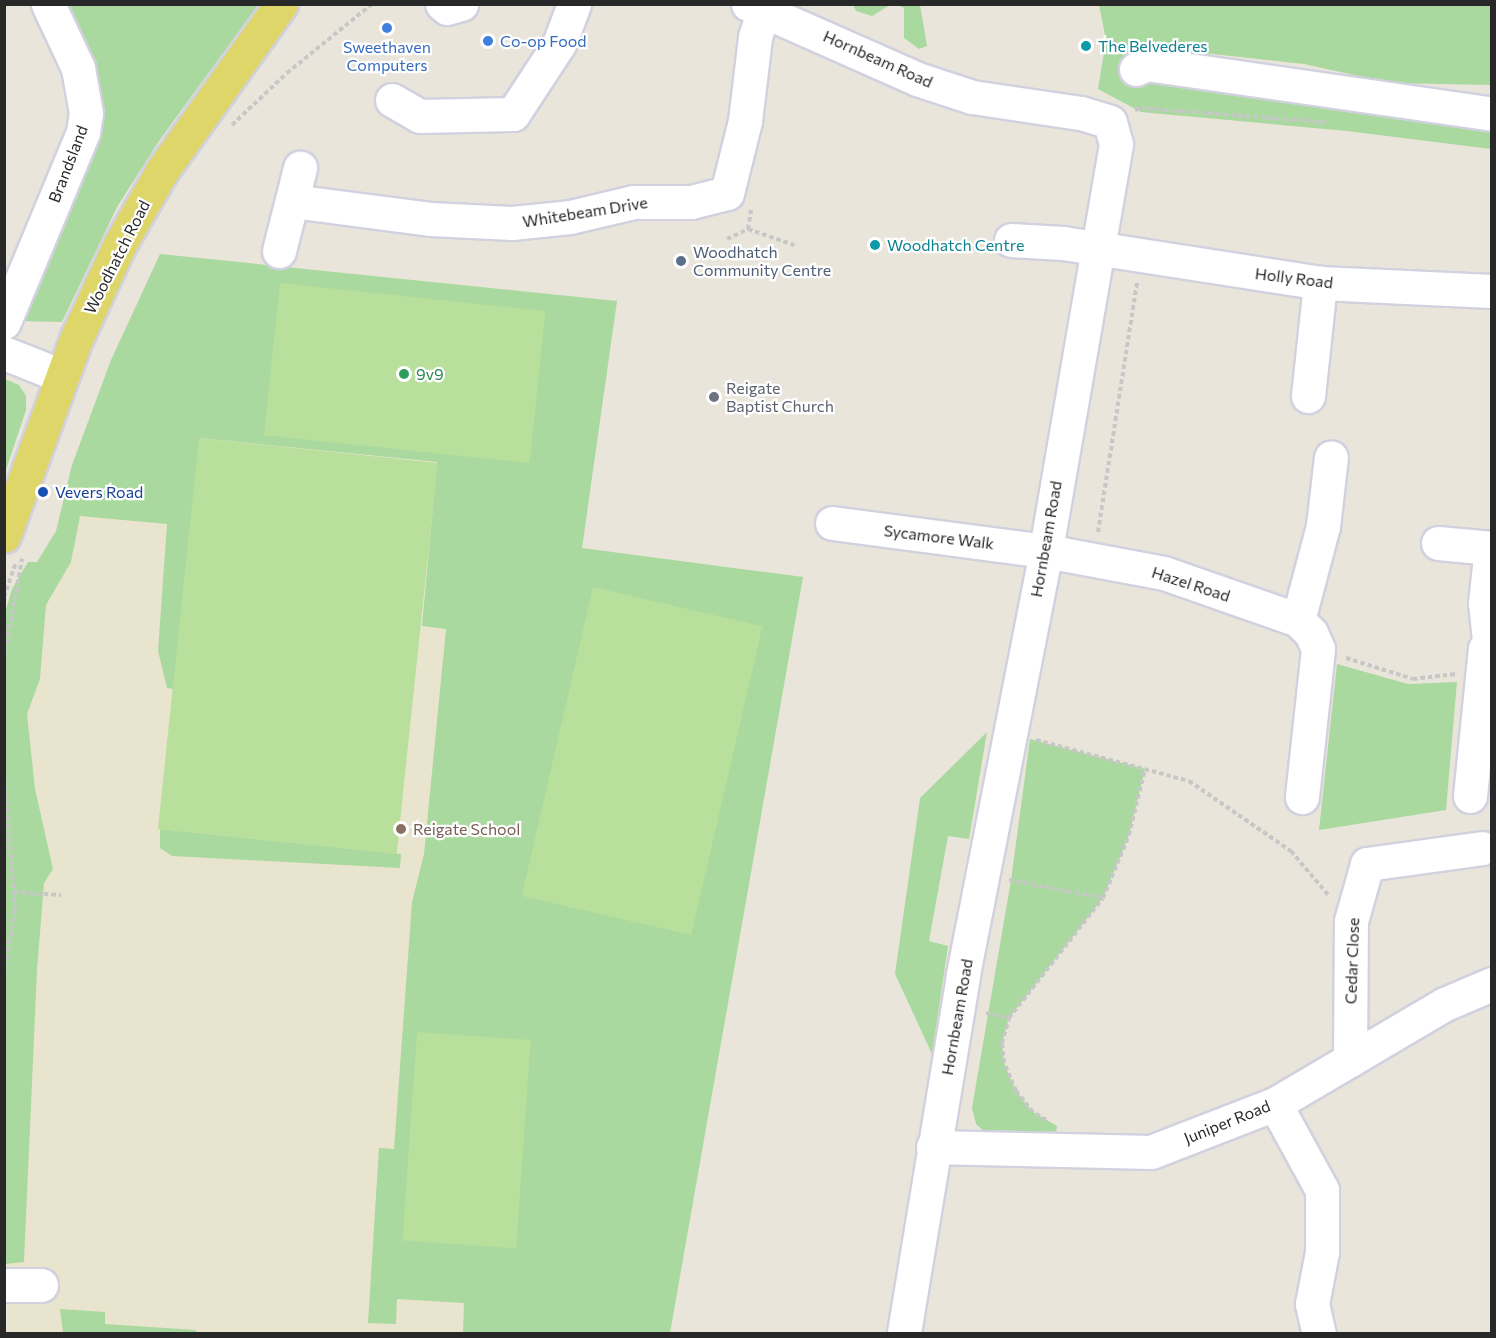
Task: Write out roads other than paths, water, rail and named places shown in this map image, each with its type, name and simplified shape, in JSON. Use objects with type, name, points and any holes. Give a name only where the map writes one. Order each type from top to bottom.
[{"type":"main road","name":"Woodhatch Road","points":[[14,545],[62,376],[120,244],[162,171],[281,4]]},
{"type":"street","name":"Brandsland","points":[[4,322],[83,132],[86,113],[78,68],[48,4]]},
{"type":"street","points":[[442,4],[447,8],[461,4]]},
{"type":"street","points":[[392,100],[420,116],[513,114],[559,44],[574,4]]},
{"type":"street","name":"Hornbeam Road","points":[[756,7],[928,83],[972,97],[1081,113],[1110,122],[1116,144],[1046,551],[933,1147],[904,1334]]},
{"type":"street","name":"Whitebeam Drive","points":[[292,201],[430,219],[512,223],[570,217],[634,202],[691,202],[727,193],[740,142],[755,37],[756,7]]},
{"type":"street","points":[[1136,69],[1147,64],[1491,114]]},
{"type":"street","points":[[279,251],[300,168]]},
{"type":"street","name":"Holly Road","points":[[1011,240],[1098,248],[1141,258],[1320,283],[1491,291]]},
{"type":"street","points":[[1308,396],[1320,283]]},
{"type":"street","points":[[4,353],[62,376]]},
{"type":"street","points":[[1302,797],[1318,649],[1311,633],[1298,620],[1323,526],[1331,457]]},
{"type":"street","name":"Sycamore Walk","points":[[832,523],[1046,551]]},
{"type":"street","points":[[1438,543],[1491,548],[1485,603],[1488,651],[1470,796]]},
{"type":"street","name":"Hazel Road","points":[[1046,551],[1164,573],[1298,620]]},
{"type":"street","name":"Cedar Close","points":[[1350,1060],[1351,921],[1367,864],[1482,848]]},
{"type":"street","name":"Juniper Road","points":[[933,1147],[1151,1152],[1275,1104],[1444,1004],[1491,984]]},
{"type":"street","points":[[1275,1104],[1322,1190],[1322,1252],[1312,1304],[1319,1334]]},
{"type":"street","points":[[4,1285],[41,1285]]},
{"type":"place","name":"Sweethaven Computers","points":[[387,28]]},
{"type":"place","name":"Co-op Food","points":[[488,41]]},
{"type":"place","name":"The Belvederes","points":[[1086,46]]},
{"type":"place","name":"Woodhatch Centre","points":[[875,245]]},
{"type":"place","name":"Woodhatch Community Centre","points":[[681,261]]},
{"type":"place","name":"9v9","points":[[404,374]]},
{"type":"place","name":"Reigate Baptist Church","points":[[714,397]]},
{"type":"place","name":"Vevers Road","points":[[43,492]]},
{"type":"place","name":"Reigate School","points":[[401,829]]}]
